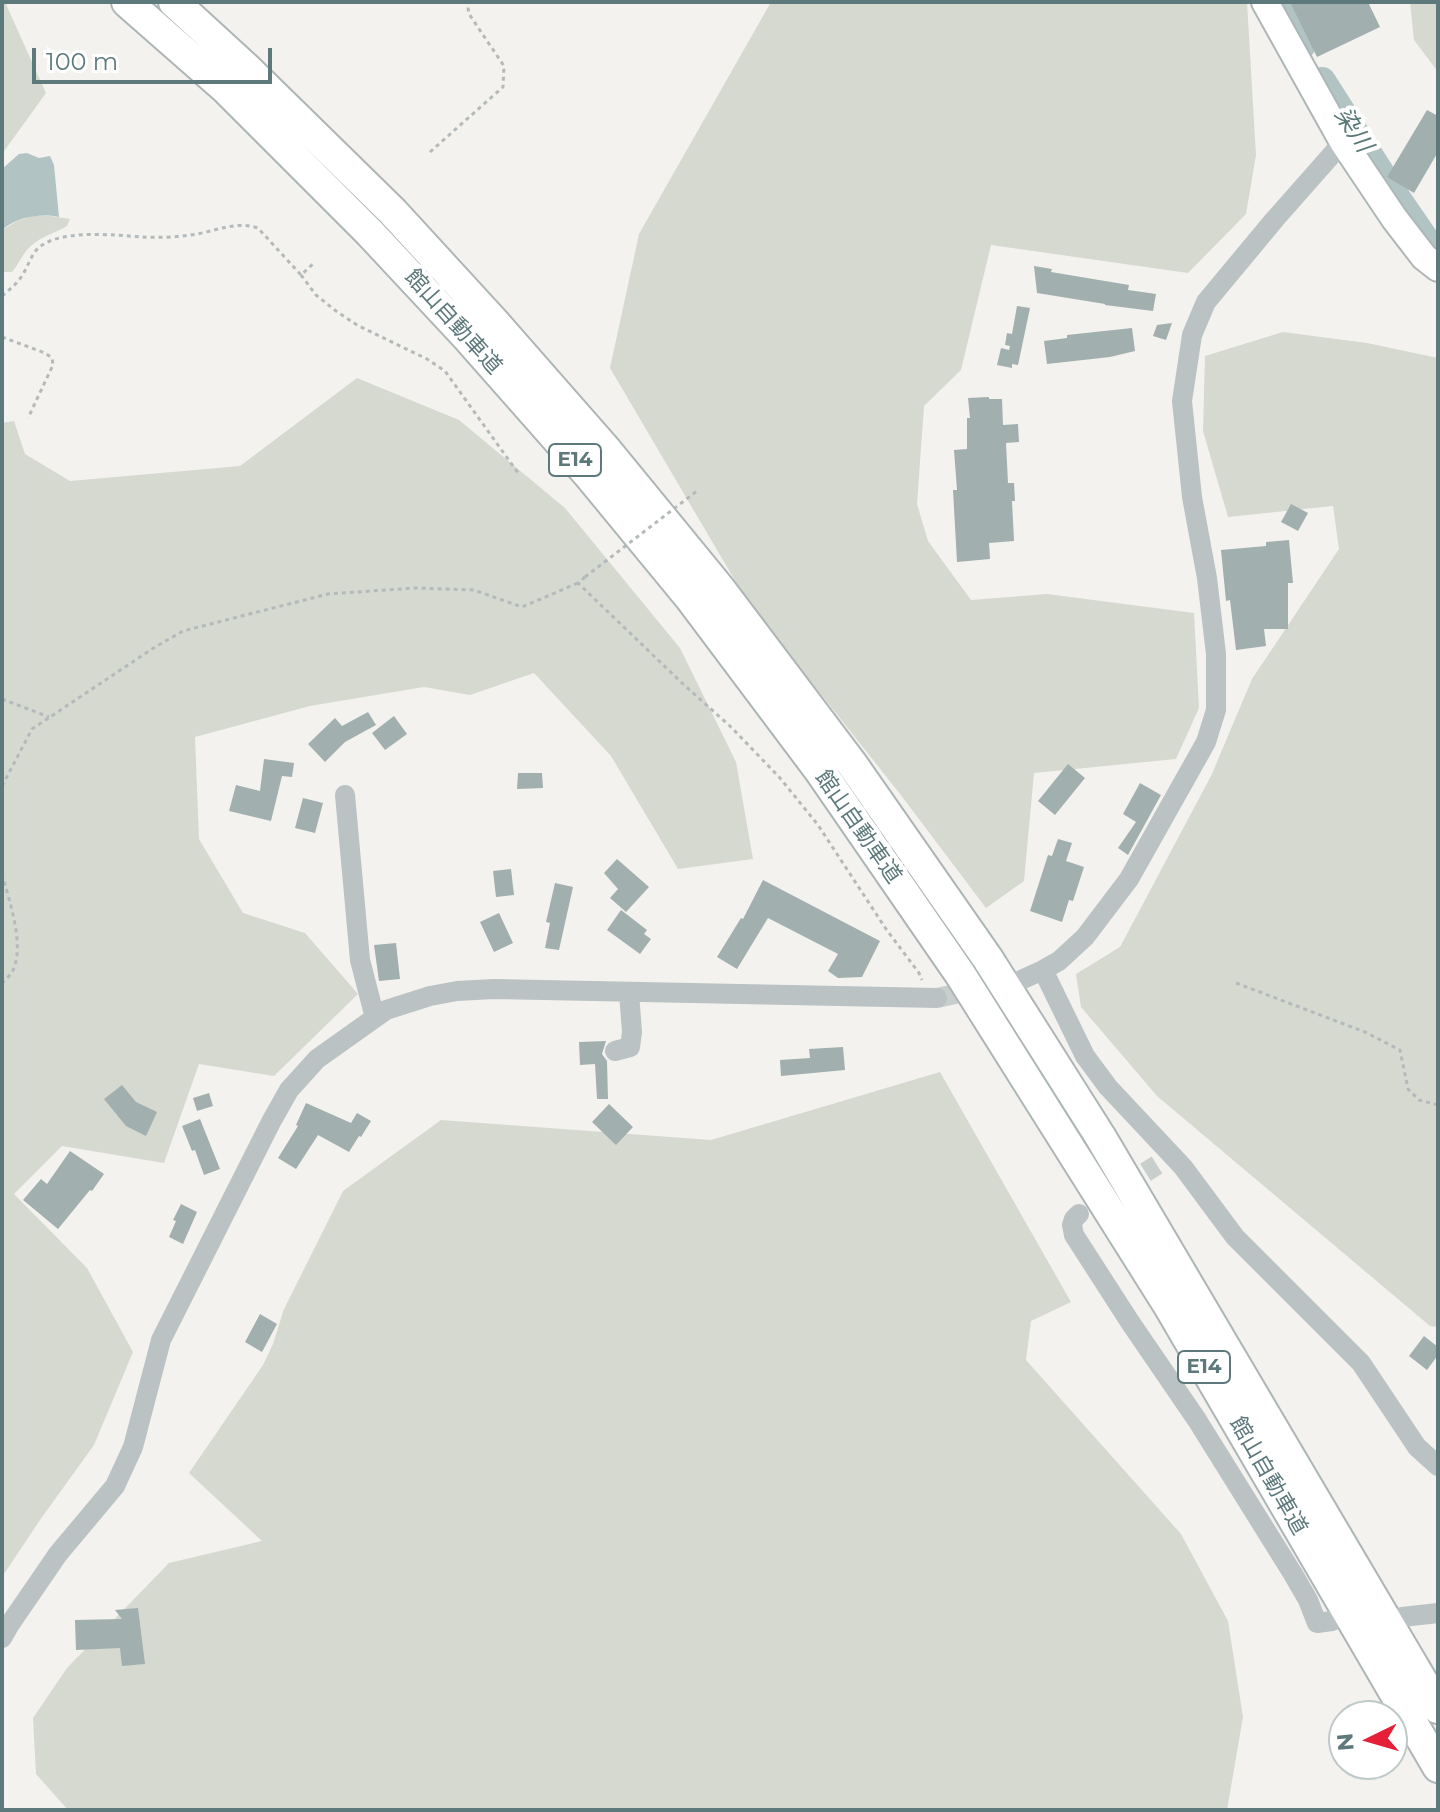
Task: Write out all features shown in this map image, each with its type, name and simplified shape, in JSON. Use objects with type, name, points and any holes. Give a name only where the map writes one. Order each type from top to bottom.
[{"type":"highway","name":"館山自動車道","points":[[127,2],[225,88],[369,232],[468,338],[588,474],[691,599],[820,771],[960,974],[1169,1306],[1438,1767]]},
{"type":"highway","name":"館山自動車道","points":[[174,2],[393,212],[493,321],[607,451],[720,589],[852,764],[988,959],[1100,1136],[1438,1708]]},
{"type":"main road","points":[[1265,2],[1343,142],[1394,218],[1424,257],[1438,268]]},
{"type":"street","points":[[1021,980],[1059,961],[1085,937],[1129,879],[1206,742],[1216,710],[1216,654],[1207,578],[1192,497],[1182,401],[1192,335],[1206,302],[1343,142]]},
{"type":"street","points":[[345,795],[360,960],[375,1018]]},
{"type":"street","points":[[1043,970],[1085,1056],[1164,1160],[1183,1167],[1235,1237],[1361,1363],[1417,1447],[1438,1466]]},
{"type":"street","points":[[2,1638],[58,1554],[115,1486],[133,1447],[161,1340],[289,1090],[317,1059],[386,1010],[430,996],[494,989],[933,998]]},
{"type":"street","points":[[615,1051],[630,1047],[629,993]]},
{"type":"street","points":[[1079,1214],[1072,1225],[1074,1235],[1197,1420],[1301,1587],[1317,1623],[1332,1621]]},
{"type":"street","points":[[1402,1617],[1438,1613]]},
{"type":"path","points":[[430,152],[503,87],[504,66],[469,14],[467,2]]},
{"type":"path","points":[[2,296],[25,272],[32,254],[42,244],[59,238],[111,233],[163,237],[198,234],[233,225],[258,228],[316,295],[336,311],[445,371],[518,473]]},
{"type":"path","points":[[301,275],[314,263]]},
{"type":"path","points":[[2,337],[52,358],[53,365],[28,418]]},
{"type":"path","points":[[2,786],[32,729],[183,631],[328,594],[415,588],[474,590],[522,607],[578,583],[697,491]]},
{"type":"path","points":[[578,583],[731,727],[780,778],[818,825],[933,998]]},
{"type":"path","points":[[2,699],[49,717]]},
{"type":"path","points":[[2,874],[15,925],[17,955],[14,971],[2,983]]},
{"type":"path","points":[[1236,983],[1365,1032],[1400,1050],[1408,1089],[1419,1100],[1438,1105]]},
{"type":"shaded area","points":[[2,2],[5,2],[46,93],[2,154]]},
{"type":"shaded area","points":[[771,2],[1247,2],[1256,155],[1246,214],[1188,273],[991,245],[961,370],[924,406],[917,504],[928,541],[971,600],[1047,594],[1194,613],[1199,708],[1176,759],[1034,773],[1024,881],[986,908],[747,601],[610,368],[639,234]]},
{"type":"shaded area","points":[[1410,2],[1438,2],[1438,72],[1414,40]]},
{"type":"shaded area","points":[[27,153],[39,158],[50,156],[54,165],[59,217],[29,217],[2,230],[2,169],[19,154]]},
{"type":"shaded area","points":[[33,216],[70,219],[67,226],[29,248],[12,272],[2,272],[2,230]]},
{"type":"shaded area","points":[[1283,332],[1367,343],[1438,358],[1438,1327],[1430,1326],[1157,1096],[1081,1007],[1076,974],[1120,947],[1211,776],[1252,679],[1339,549],[1333,506],[1228,517],[1203,431],[1205,356]]},
{"type":"shaded area","points":[[357,378],[459,420],[565,508],[680,648],[736,762],[753,859],[678,869],[611,756],[534,673],[470,695],[424,687],[310,706],[195,737],[199,839],[243,913],[305,933],[358,994],[274,1076],[199,1064],[164,1163],[62,1146],[14,1194],[87,1268],[133,1352],[94,1445],[2,1577],[2,423],[14,421],[25,454],[70,481],[240,466]]},
{"type":"shaded area","points":[[940,1072],[1071,1302],[1031,1321],[1026,1360],[1181,1534],[1228,1621],[1243,1717],[1227,1810],[68,1810],[36,1774],[33,1718],[67,1668],[169,1563],[262,1541],[189,1473],[263,1365],[284,1309],[343,1191],[441,1120],[711,1140]]},
{"type":"building","points":[[1290,2],[1368,2],[1380,27],[1317,57]]},
{"type":"building","points":[[1427,110],[1438,116],[1438,152],[1414,193],[1387,177]]},
{"type":"building","points":[[1034,266],[1052,269],[1051,272],[1129,285],[1128,290],[1156,294],[1153,311],[1037,293]]},
{"type":"building","points":[[1017,306],[1030,308],[1018,365],[1012,364],[1012,368],[997,365],[1001,348],[1009,350],[1010,346],[1005,345],[1007,333],[1012,334]]},
{"type":"building","points":[[1172,323],[1166,340],[1153,336],[1157,325]]},
{"type":"building","points":[[1132,328],[1135,351],[1047,364],[1044,341],[1067,338],[1067,335]]},
{"type":"building","points":[[968,398],[1002,399],[1003,425],[1018,424],[1019,442],[1006,443],[1008,483],[1014,483],[1014,541],[989,543],[990,559],[957,562],[954,450],[967,449]]},
{"type":"building","points":[[1291,504],[1308,513],[1298,531],[1281,522]]},
{"type":"building","points":[[1289,540],[1293,583],[1288,583],[1288,629],[1264,629],[1266,646],[1236,650],[1230,600],[1226,601],[1221,550],[1266,546],[1266,542]]},
{"type":"building","points":[[368,712],[376,725],[345,742],[325,762],[308,744],[335,718],[342,726]]},
{"type":"building","points":[[394,716],[407,734],[385,750],[372,733]]},
{"type":"building","points":[[264,759],[294,763],[292,777],[282,776],[271,821],[229,811],[236,785],[260,791]]},
{"type":"building","points":[[1068,764],[1085,778],[1055,815],[1038,801]]},
{"type":"building","points":[[518,773],[542,773],[543,788],[517,789]]},
{"type":"building","points":[[1140,783],[1161,795],[1128,855],[1118,848],[1136,822],[1123,814]]},
{"type":"building","points":[[303,798],[323,803],[315,833],[295,828]]},
{"type":"building","points":[[1058,839],[1072,843],[1066,861],[1084,867],[1073,901],[1069,900],[1062,922],[1030,911],[1048,855],[1052,856]]},
{"type":"building","points":[[617,859],[649,887],[626,912],[610,898],[618,889],[604,873]]},
{"type":"building","points":[[511,869],[514,895],[496,897],[493,871]]},
{"type":"building","points":[[763,880],[880,941],[862,977],[838,978],[828,971],[838,954],[768,918],[737,969],[717,957],[743,919]]},
{"type":"building","points":[[555,883],[573,887],[559,950],[545,948],[550,923],[546,922]]},
{"type":"building","points":[[621,910],[647,930],[644,934],[651,939],[640,954],[607,930]]},
{"type":"building","points":[[499,913],[513,943],[494,952],[480,922]]},
{"type":"building","points":[[396,943],[400,979],[379,981],[374,945]]},
{"type":"building","points":[[606,1041],[602,1054],[607,1061],[608,1099],[597,1099],[595,1064],[580,1065],[579,1042]]},
{"type":"building","points":[[843,1047],[845,1070],[781,1076],[780,1060],[810,1058],[809,1049]]},
{"type":"building","points":[[122,1085],[136,1102],[157,1112],[146,1136],[126,1126],[104,1099]]},
{"type":"building","points":[[209,1093],[213,1106],[197,1111],[193,1098]]},
{"type":"building","points":[[306,1103],[351,1123],[357,1113],[371,1121],[349,1152],[318,1135],[296,1169],[278,1158],[298,1126]]},
{"type":"building","points":[[609,1104],[633,1127],[616,1145],[592,1122]]},
{"type":"building","points":[[200,1119],[220,1169],[204,1175],[182,1126]]},
{"type":"building","points":[[70,1151],[104,1174],[58,1229],[23,1200],[41,1179],[47,1184]]},
{"type":"building","points":[[181,1204],[197,1212],[183,1244],[169,1237]]},
{"type":"building","points":[[260,1314],[277,1324],[262,1352],[245,1342]]},
{"type":"building","points":[[1424,1336],[1438,1347],[1438,1355],[1427,1370],[1409,1356]]},
{"type":"building","points":[[138,1608],[145,1664],[122,1666],[120,1648],[76,1650],[75,1620],[122,1619],[115,1610]]},
{"type":"waterway","name":"染川","points":[[1282,2],[1302,45]]},
{"type":"waterway","name":"染川","points":[[1322,81],[1429,245],[1438,245]]},
{"type":"tunnel","points":[[937,998],[1015,981]]},
{"type":"tunnel","points":[[1120,1188],[1157,1165]]}]
